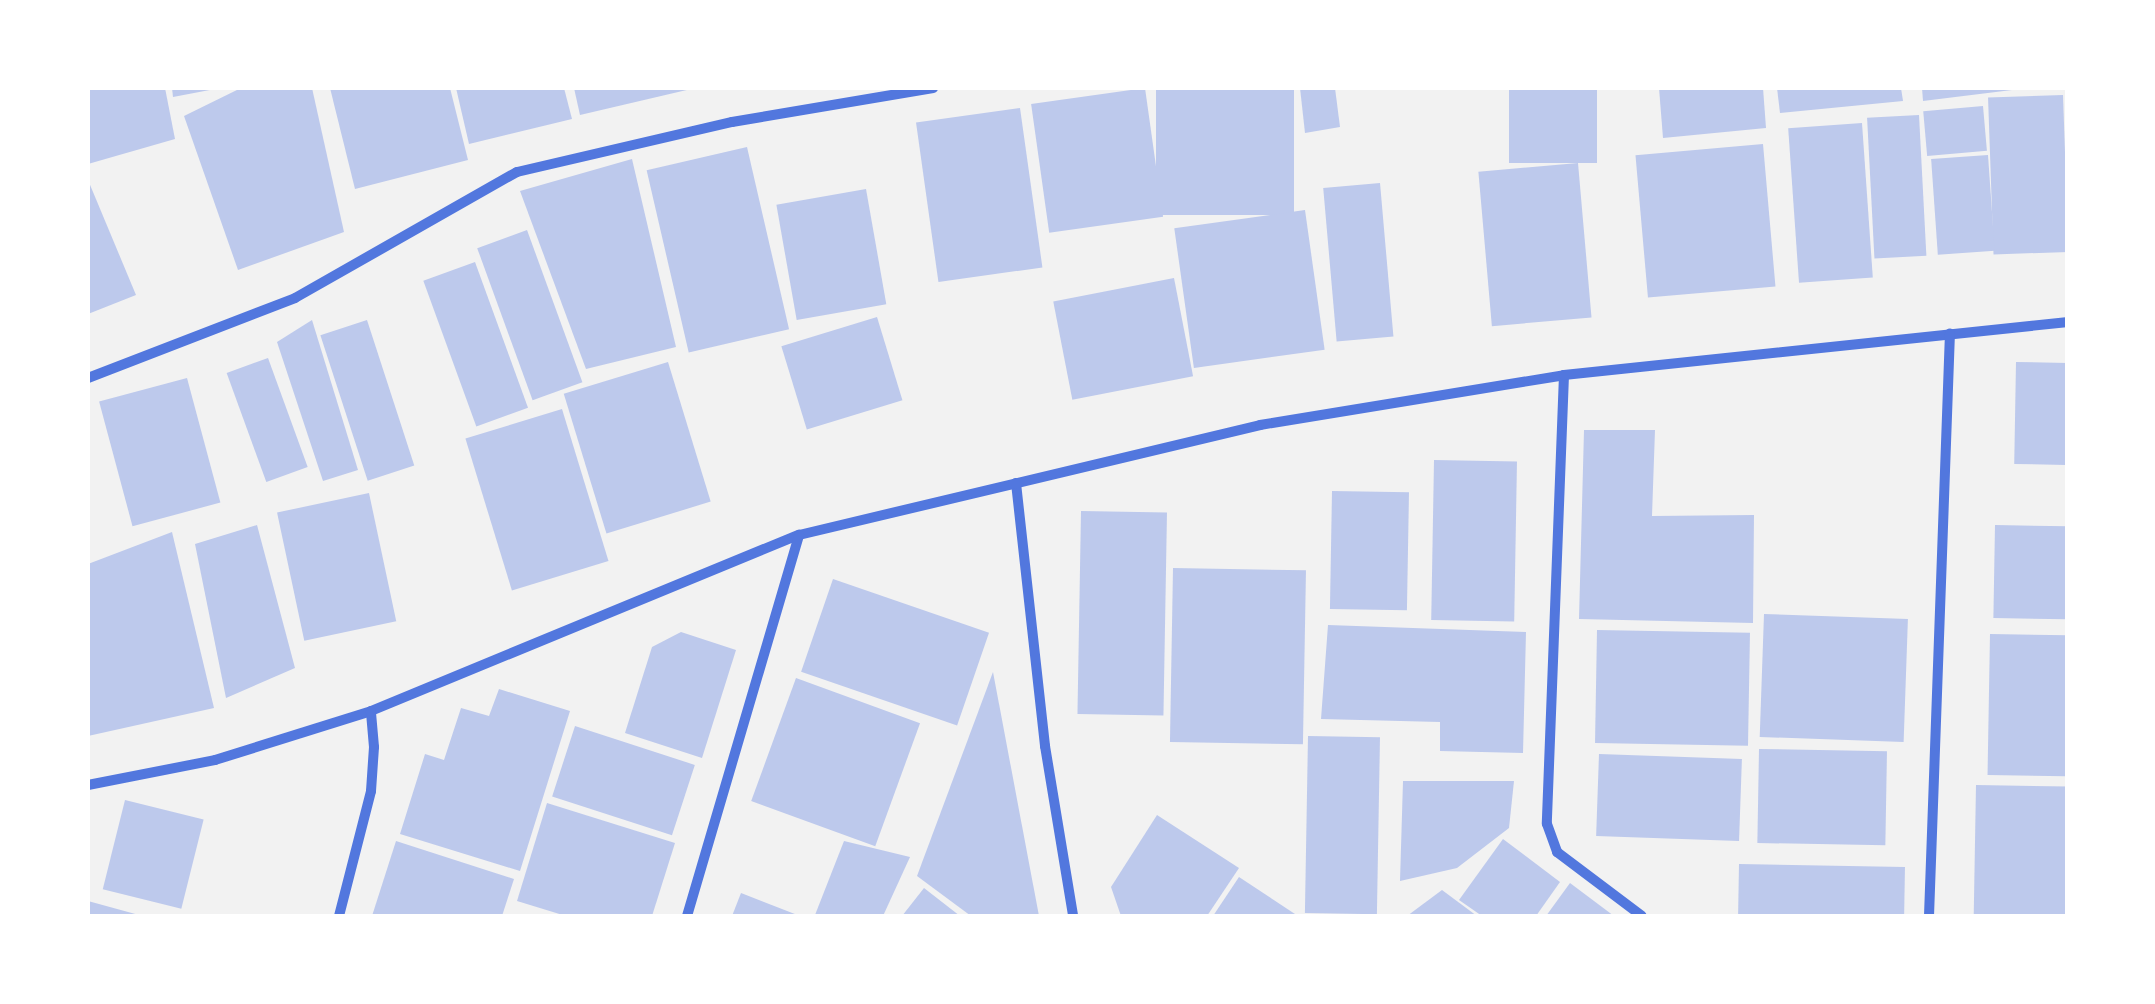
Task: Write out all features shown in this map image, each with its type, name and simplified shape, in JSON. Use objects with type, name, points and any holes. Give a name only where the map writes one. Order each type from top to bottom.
[{"type":"street","points":[[88,378],[295,298],[517,172],[732,122],[933,88]]},
{"type":"street","points":[[88,784],[215,760],[371,712],[799,535],[1260,424],[1564,375],[2068,322]]},
{"type":"street","points":[[1929,916],[1950,333]]},
{"type":"street","points":[[1564,375],[1547,824],[1557,852],[1642,916]]},
{"type":"street","points":[[1016,482],[1045,746],[1073,916]]},
{"type":"street","points":[[686,916],[799,535]]},
{"type":"street","points":[[338,916],[371,791],[371,712]]},
{"type":"building","points":[[88,88],[165,88],[175,139],[88,164]]},
{"type":"building","points":[[172,88],[214,88],[215,89],[173,97]]},
{"type":"building","points":[[241,88],[312,88],[344,232],[238,270],[184,116]]},
{"type":"building","points":[[330,88],[450,88],[468,160],[355,189]]},
{"type":"building","points":[[456,88],[564,88],[572,119],[469,144]]},
{"type":"building","points":[[574,88],[691,88],[691,89],[580,115]]},
{"type":"building","points":[[1145,88],[1163,217],[1049,233],[1031,104]]},
{"type":"building","points":[[1156,88],[1294,88],[1294,215],[1156,215]]},
{"type":"building","points":[[1300,88],[1335,88],[1340,127],[1305,133]]},
{"type":"building","points":[[1509,88],[1597,88],[1597,163],[1509,163]]},
{"type":"building","points":[[1659,88],[1763,88],[1766,128],[1663,138]]},
{"type":"building","points":[[1777,88],[1901,88],[1903,101],[1780,113]]},
{"type":"building","points":[[1922,88],[2012,88],[2012,90],[1923,101]]},
{"type":"building","points":[[2063,95],[2068,252],[1994,255],[1988,98]]},
{"type":"building","points":[[1983,106],[1987,151],[1927,156],[1923,111]]},
{"type":"building","points":[[1020,108],[1042,267],[938,282],[916,123]]},
{"type":"building","points":[[1919,115],[1926,256],[1874,259],[1867,118]]},
{"type":"building","points":[[1862,123],[1873,278],[1799,283],[1788,128]]},
{"type":"building","points":[[1763,144],[1775,286],[1648,298],[1635,155]]},
{"type":"building","points":[[747,147],[789,329],[689,352],[647,170]]},
{"type":"building","points":[[1988,155],[1995,251],[1938,255],[1931,159]]},
{"type":"building","points":[[632,159],[676,347],[586,369],[520,191]]},
{"type":"building","points":[[1578,163],[1592,317],[1492,326],[1478,172]]},
{"type":"building","points":[[88,180],[136,295],[88,314]]},
{"type":"building","points":[[1380,183],[1393,336],[1337,341],[1323,188]]},
{"type":"building","points":[[866,189],[886,304],[797,320],[776,205]]},
{"type":"building","points":[[1305,210],[1325,350],[1194,368],[1174,228]]},
{"type":"building","points":[[527,230],[582,382],[533,400],[477,248]]},
{"type":"building","points":[[475,262],[528,408],[476,426],[423,281]]},
{"type":"building","points":[[1174,278],[1193,376],[1072,400],[1053,301]]},
{"type":"building","points":[[877,317],[902,400],[807,429],[781,346]]},
{"type":"building","points":[[312,320],[358,470],[323,481],[277,342]]},
{"type":"building","points":[[367,320],[414,466],[368,481],[320,335]]},
{"type":"building","points":[[268,358],[308,467],[266,482],[227,373]]},
{"type":"building","points":[[668,362],[711,502],[606,533],[564,394]]},
{"type":"building","points":[[2016,362],[2068,363],[2066,465],[2014,464]]},
{"type":"building","points":[[187,378],[220,503],[132,526],[99,402]]},
{"type":"building","points":[[562,409],[608,561],[512,591],[465,439]]},
{"type":"building","points":[[1584,430],[1655,430],[1652,516],[1754,515],[1753,623],[1579,619]]},
{"type":"building","points":[[1434,460],[1517,461],[1514,621],[1431,620]]},
{"type":"building","points":[[1332,491],[1409,492],[1407,610],[1330,609]]},
{"type":"building","points":[[369,493],[396,621],[304,641],[277,513]]},
{"type":"building","points":[[1081,511],[1167,513],[1163,715],[1077,714]]},
{"type":"building","points":[[257,525],[295,668],[226,698],[195,544]]},
{"type":"building","points":[[1995,525],[2068,526],[2066,619],[1993,618]]},
{"type":"building","points":[[172,532],[214,708],[88,736],[88,564]]},
{"type":"building","points":[[1173,568],[1306,570],[1303,744],[1170,742]]},
{"type":"building","points":[[833,579],[989,633],[957,725],[801,672]]},
{"type":"building","points":[[1764,614],[1908,619],[1904,742],[1760,737]]},
{"type":"building","points":[[1328,625],[1526,632],[1523,753],[1440,751],[1440,722],[1321,719]]},
{"type":"building","points":[[1597,630],[1750,633],[1748,746],[1595,743]]},
{"type":"building","points":[[681,632],[736,650],[702,758],[625,733],[652,647]]},
{"type":"building","points":[[1990,634],[2068,635],[2066,776],[1988,775]]},
{"type":"building","points":[[993,672],[1039,916],[971,916],[917,876]]},
{"type":"building","points":[[796,678],[920,723],[875,846],[751,801]]},
{"type":"building","points":[[499,689],[570,711],[520,871],[400,834],[425,754],[444,760],[461,708],[489,716]]},
{"type":"building","points":[[575,726],[695,765],[672,835],[552,796]]},
{"type":"building","points":[[1308,736],[1380,737],[1377,914],[1305,913]]},
{"type":"building","points":[[1759,749],[1887,751],[1885,845],[1757,843]]},
{"type":"building","points":[[1599,754],[1742,759],[1739,841],[1596,836]]},
{"type":"building","points":[[1403,781],[1514,781],[1509,828],[1457,868],[1400,881]]},
{"type":"building","points":[[1976,785],[2068,787],[2066,916],[1974,916]]},
{"type":"building","points":[[125,800],[204,820],[181,909],[103,889]]},
{"type":"building","points":[[547,803],[675,843],[652,916],[566,916],[517,901]]},
{"type":"building","points":[[1157,815],[1239,868],[1207,916],[1121,916],[1111,887]]},
{"type":"building","points":[[1503,839],[1560,882],[1536,916],[1482,916],[1459,900]]},
{"type":"building","points":[[396,841],[514,879],[502,916],[372,916]]},
{"type":"building","points":[[844,841],[910,857],[883,916],[815,915]]},
{"type":"building","points":[[1739,864],[1905,867],[1904,916],[1738,916]]},
{"type":"building","points":[[1239,877],[1298,916],[1213,916]]},
{"type":"building","points":[[1570,883],[1614,916],[1546,916]]},
{"type":"building","points":[[924,888],[960,916],[902,916]]},
{"type":"building","points":[[1442,890],[1477,916],[1407,916]]},
{"type":"building","points":[[741,893],[800,916],[732,916]]},
{"type":"building","points":[[88,901],[139,915],[139,916],[88,916]]}]
